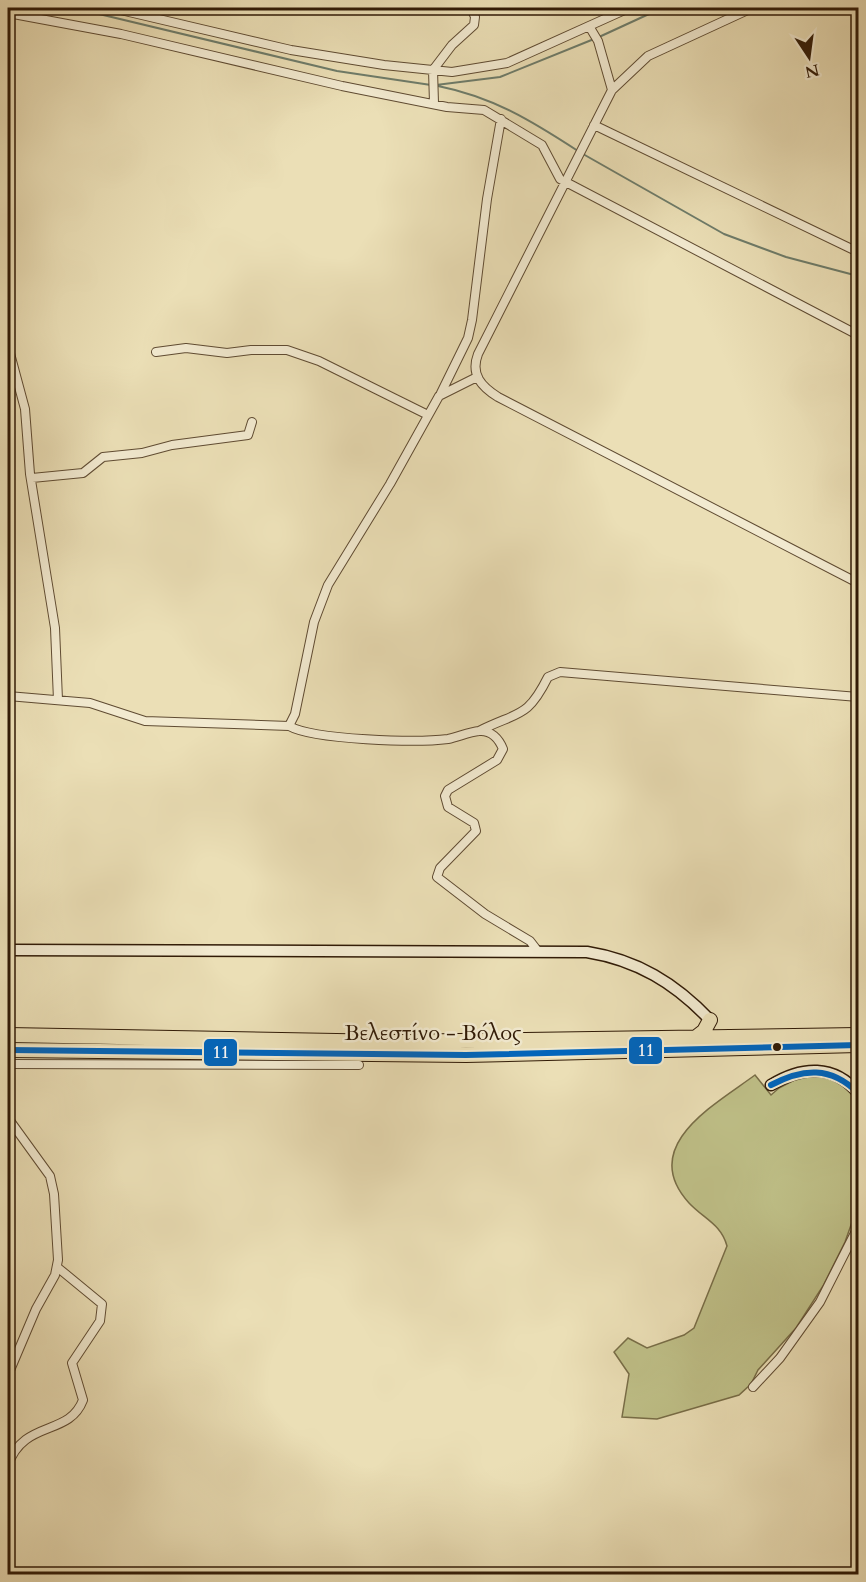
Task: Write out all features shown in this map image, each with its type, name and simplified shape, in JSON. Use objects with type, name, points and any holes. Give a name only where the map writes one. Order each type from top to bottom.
[{"type":"highway","points":[[696,1038],[704,1031],[710,1020],[721,1038]]},
{"type":"highway","points":[[8,1027],[148,1031],[214,1038]]},
{"type":"highway","name":"Βελεστίνο - Βόλος","points":[[8,1035],[391,1042],[858,1035]]},
{"type":"highway","name":"Βελεστίνο - Βόλος","points":[[8,1050],[303,1060],[858,1045]]},
{"type":"street","points":[[112,8],[291,50],[384,65],[452,72],[495,67],[519,59],[629,8]]},
{"type":"street","points":[[434,103],[433,70],[452,45],[474,25],[475,17],[471,8]]},
{"type":"street","points":[[752,8],[648,56],[612,90],[476,358],[477,377],[484,387],[498,397],[858,583]]},
{"type":"street","points":[[8,13],[76,24],[342,86],[447,107],[480,108],[542,145],[557,177],[858,335]]},
{"type":"street","points":[[589,26],[598,42],[612,90]]},
{"type":"street","points":[[289,726],[295,714],[311,635],[323,595],[441,394],[468,338],[501,119]]},
{"type":"street","points":[[594,125],[858,252]]},
{"type":"street","points":[[8,346],[25,410],[32,478],[55,628],[58,700]]},
{"type":"street","points":[[156,352],[186,348],[227,354],[251,350],[287,351],[320,361],[428,415]]},
{"type":"street","points":[[441,394],[477,377]]},
{"type":"street","points":[[32,478],[83,473],[103,458],[142,453],[172,444],[248,435],[252,422]]},
{"type":"street","points":[[8,696],[100,705],[145,721],[289,726],[311,734],[412,742],[450,739],[479,731],[529,708],[538,698],[548,677],[560,672],[858,697]]},
{"type":"street","points":[[479,731],[489,733],[500,741],[502,753],[497,760],[448,790],[445,796],[448,807],[474,823],[476,831],[440,868],[437,876],[485,914],[530,941],[537,950]]},
{"type":"street","points":[[8,950],[537,950],[587,952],[624,960],[674,986],[710,1020]]},
{"type":"street","points":[[8,1064],[303,1060],[359,1065]]},
{"type":"street","points":[[771,1084],[790,1075],[821,1070],[843,1078],[858,1093]]},
{"type":"street","points":[[8,1118],[50,1176],[55,1206],[57,1267],[8,1375]]},
{"type":"street","points":[[753,1387],[780,1358],[820,1302],[858,1227]]},
{"type":"street","points":[[10,1474],[8,1465],[19,1444],[76,1415],[83,1400],[72,1363],[100,1321],[102,1304],[57,1267]]},
{"type":"green space","points":[[806,1074],[831,1075],[858,1099],[856,1211],[845,1242],[823,1286],[796,1328],[758,1370],[751,1384],[739,1395],[657,1419],[622,1417],[629,1374],[614,1352],[628,1338],[647,1348],[684,1335],[694,1328],[727,1246],[721,1232],[689,1203],[675,1182],[672,1163],[677,1145],[688,1128],[703,1113],[755,1075],[771,1095],[779,1088]]},
{"type":"waterway","points":[[74,8],[337,71],[431,85]]},
{"type":"waterway","points":[[599,37],[662,8]]},
{"type":"waterway","points":[[436,85],[500,77],[594,39]]},
{"type":"waterway","points":[[438,86],[494,103],[578,151]]},
{"type":"waterway","points":[[583,154],[724,234],[786,257],[858,276]]},
{"type":"transit line","name":"11","points":[[8,1050],[466,1055],[858,1045]]},
{"type":"transit line","name":"11","points":[[771,1085],[794,1075],[827,1074],[848,1084],[858,1093]]}]
